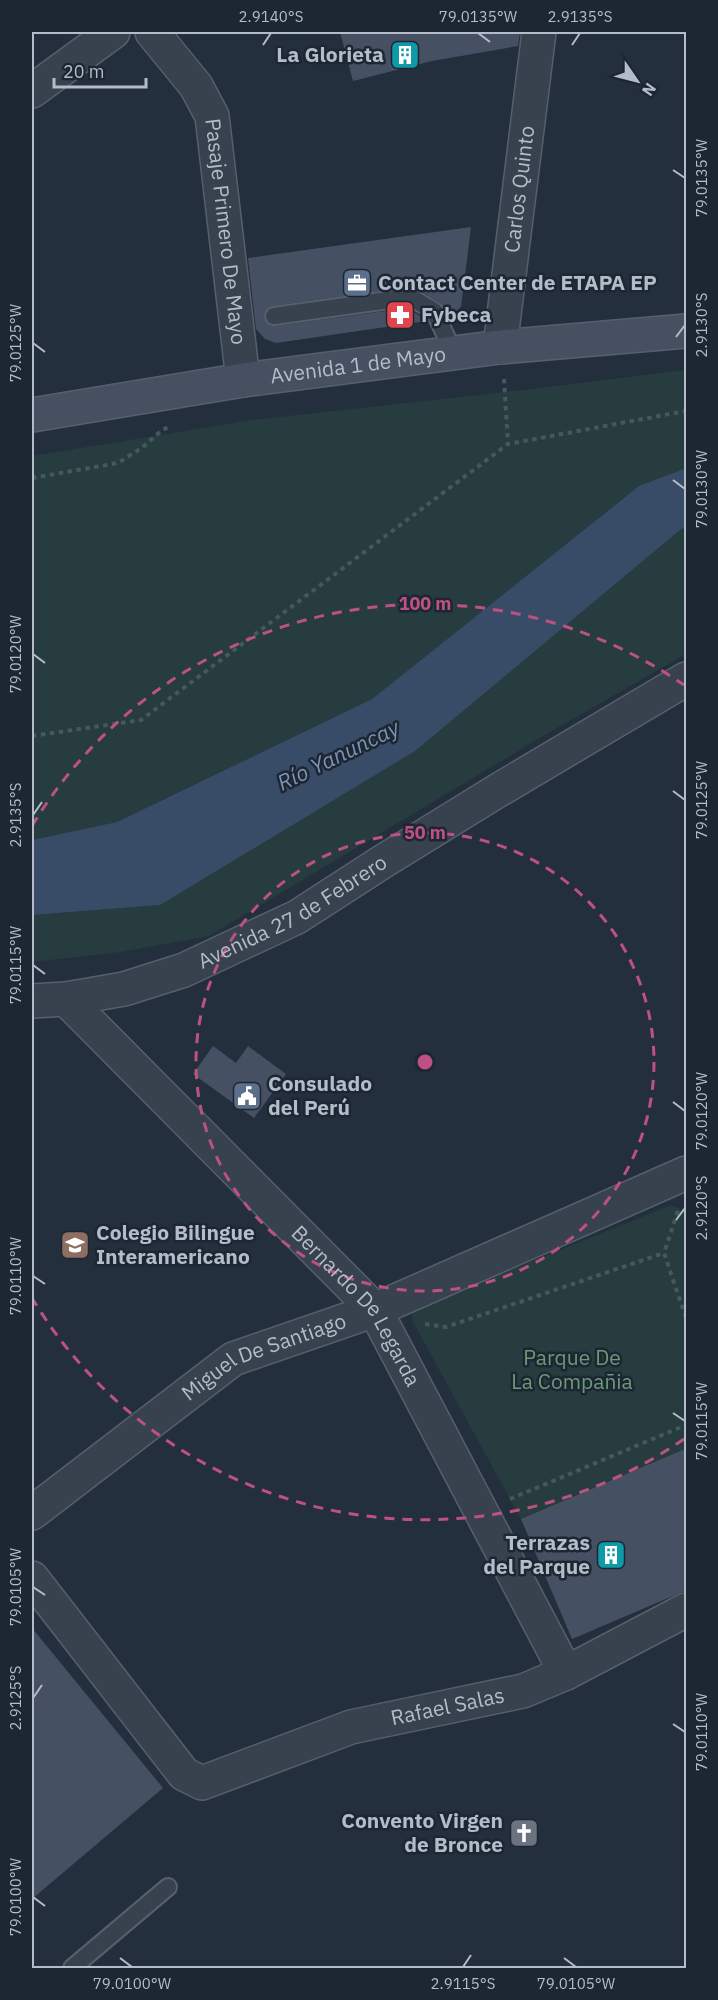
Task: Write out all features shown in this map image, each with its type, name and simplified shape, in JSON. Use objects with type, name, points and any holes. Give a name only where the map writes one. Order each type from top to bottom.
[{"type":"main road","name":"Avenida 1 de Mayo","points":[[32,415],[243,380],[500,347],[687,331]]},
{"type":"street","points":[[32,92],[113,32]]},
{"type":"street","name":"Pasaje Primero De Mayo","points":[[152,32],[196,86],[212,116],[243,380]]},
{"type":"street","name":"Carlos Quinto","points":[[500,347],[539,32]]},
{"type":"street","name":"Avenida 27 de Febrero","points":[[32,1001],[66,999],[124,989],[184,970],[297,917],[497,790],[687,679]]},
{"type":"street","name":"Bernardo De Legarda","points":[[66,999],[375,1310],[566,1673]]},
{"type":"street","name":"Miguel De Santiago","points":[[32,1513],[233,1359],[375,1310],[687,1173]]},
{"type":"street","name":"Rafael Salas","points":[[32,1578],[184,1774],[202,1783],[351,1728],[523,1691],[566,1673],[687,1610]]},
{"type":"lane","points":[[274,316],[410,297],[434,311],[454,353]]},
{"type":"lane","points":[[72,1968],[168,1887]]},
{"type":"path","points":[[500,347],[506,392],[508,444]]},
{"type":"path","points":[[32,736],[141,720],[508,444],[687,411]]},
{"type":"path","points":[[32,478],[117,463],[143,447],[162,430],[172,426]]},
{"type":"path","points":[[679,1208],[664,1253],[687,1318]]},
{"type":"path","points":[[424,1324],[446,1327],[664,1253]]},
{"type":"path","points":[[482,1513],[510,1499],[687,1425]]},
{"type":"green space","points":[[686,370],[686,468],[639,486],[372,699],[117,822],[32,840],[32,456],[252,420]]},
{"type":"green space","points":[[686,527],[686,654],[543,736],[209,936],[121,952],[32,962],[32,915],[160,905],[681,528]]},
{"type":"green space","name":"Parque De La Compañia","points":[[669,1206],[679,1208],[686,1214],[686,1448],[521,1519],[413,1322],[412,1315],[418,1307]]},
{"type":"water","name":"Río Yanuncay","points":[[686,468],[686,527],[415,751],[160,905],[32,915],[32,840],[117,822],[372,699],[639,486]]},
{"type":"building","name":"La Glorieta","points":[[340,32],[520,32],[518,46],[432,61],[353,81]]},
{"type":"building","name":"Contact Center de ETAPA EP","points":[[471,227],[461,307],[450,317],[439,302],[409,287],[273,306],[265,312],[264,318],[270,325],[275,326],[408,308],[427,321],[276,343],[265,339],[256,329],[248,258]]},
{"type":"building","name":"Consulado del Perú","points":[[213,1046],[236,1063],[248,1046],[286,1074],[254,1118],[193,1074]]},
{"type":"building","name":"Terrazas del Parque","points":[[687,1448],[687,1590],[572,1639],[521,1519]]},
{"type":"building","points":[[32,1628],[163,1788],[32,1899]]},
{"type":"place","name":"La Glorieta","points":[[405,55]]},
{"type":"place","name":"Contact Center de ETAPA EP","points":[[357,283]]},
{"type":"place","name":"Fybeca","points":[[400,315]]},
{"type":"place","name":"Consulado del Perú","points":[[247,1096]]},
{"type":"place","name":"Colegio Bilingue Interamericano","points":[[75,1245]]},
{"type":"place","name":"Terrazas del Parque","points":[[611,1555]]},
{"type":"place","name":"Convento Virgen de Bronce","points":[[524,1833]]}]
